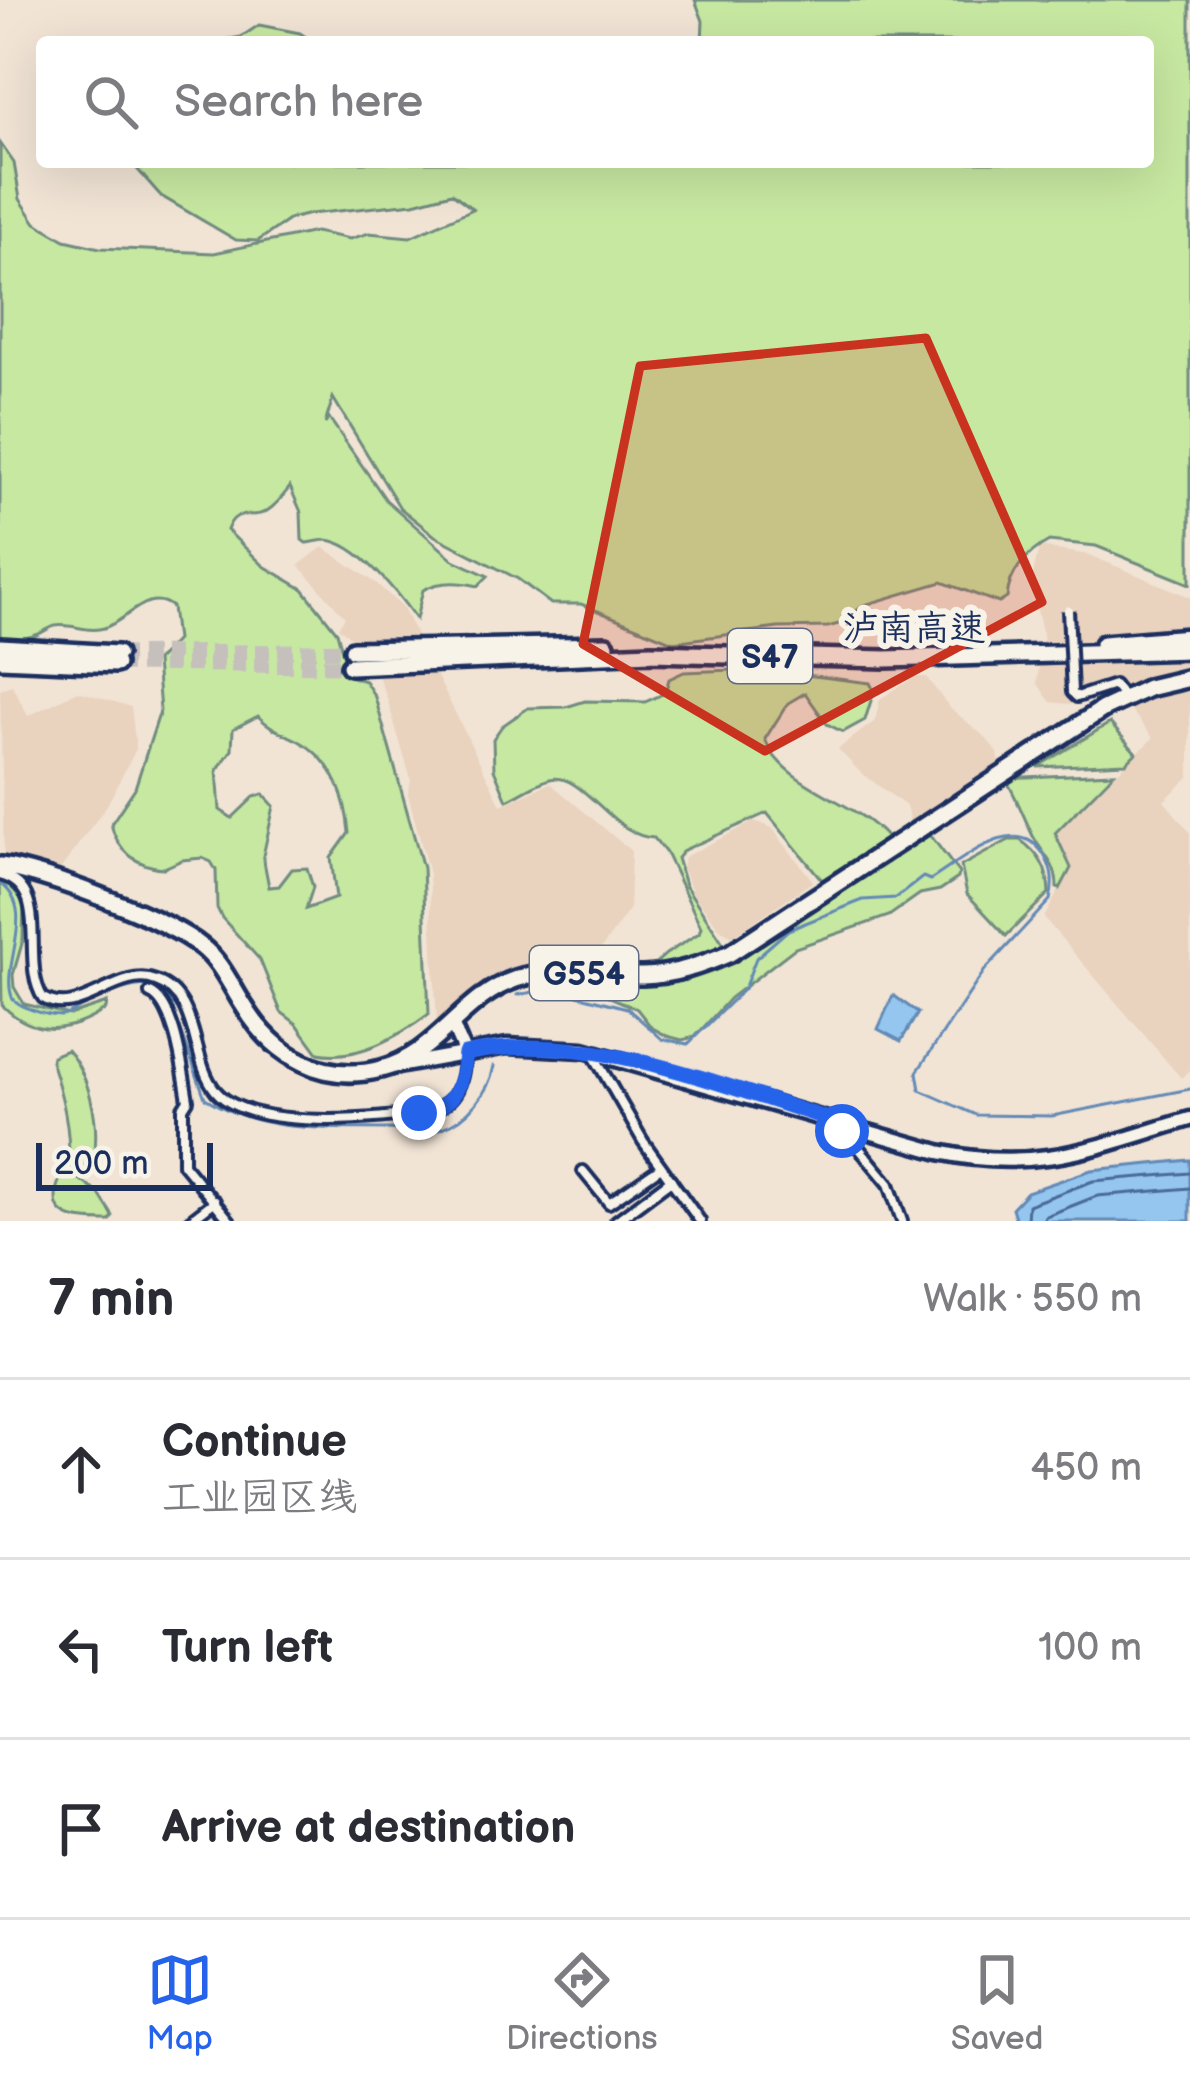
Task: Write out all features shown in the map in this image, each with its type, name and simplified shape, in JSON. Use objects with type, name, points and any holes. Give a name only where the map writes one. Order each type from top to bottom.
[{"type":"highway","name":"泸南高速","points":[[351,658],[651,644],[909,649],[1190,640]]},
{"type":"highway","points":[[0,647],[117,659],[0,659]]},
{"type":"highway","name":"G554","points":[[0,870],[62,883],[187,936],[217,963],[264,1034],[295,1060],[339,1073],[386,1068],[418,1054],[488,992],[524,976],[558,972],[658,975],[730,953],[1124,698],[1190,678]]},
{"type":"main road","points":[[452,1024],[465,1054]]},
{"type":"main road","points":[[386,1068],[522,1046],[592,1051],[962,1157],[1022,1162],[1071,1154],[1190,1119]]},
{"type":"street","points":[[1068,610],[1072,692],[1076,697],[1114,685],[1124,698]]},
{"type":"street","points":[[0,870],[18,881],[27,895],[34,982],[45,999],[70,1003],[148,978],[167,987],[216,1092],[238,1106],[284,1117],[330,1120],[435,1110],[457,1092],[465,1054]]},
{"type":"street","points":[[150,993],[163,999],[178,1017],[188,1100],[183,1108],[183,1164],[230,1221]]},
{"type":"street","points":[[592,1051],[611,1089],[700,1221]]},
{"type":"street","points":[[838,1122],[848,1140],[872,1160],[889,1184],[902,1221]]},
{"type":"street","points":[[583,1171],[609,1203],[662,1167]]},
{"type":"street","points":[[616,1221],[671,1180]]},
{"type":"street","points":[[189,1221],[214,1202]]},
{"type":"highlighted area","points":[[926,338],[1042,602],[765,751],[583,644],[640,366]]},
{"type":"shaded area","points":[[323,547],[403,608],[501,805],[550,783],[631,851],[629,910],[590,964],[539,962],[507,972],[437,1023],[429,874],[408,794],[411,780],[368,651],[338,627],[345,617],[299,565]]},
{"type":"shaded area","points":[[1039,547],[1089,555],[1190,597],[1190,776],[1164,801],[1190,832],[1190,1070],[1181,1078],[1044,918],[1071,868],[1055,833],[1153,738],[1112,686],[1078,705],[1051,702],[1037,683],[1043,635],[1031,585]]},
{"type":"shaded area","points":[[914,677],[926,677],[950,708],[985,737],[998,753],[1000,765],[911,827],[906,806],[838,749],[875,721],[880,699]]},
{"type":"shaded area","points":[[12,685],[28,716],[78,691],[131,707],[136,749],[107,805],[59,871],[4,855],[0,689]]},
{"type":"shaded area","points":[[755,821],[772,828],[813,881],[733,936],[721,930],[694,895],[682,868],[684,857]]},
{"type":"green space","points":[[695,0],[1190,0],[1190,584],[1096,546],[1049,541],[1020,564],[1007,598],[999,603],[942,582],[864,605],[828,627],[778,628],[673,642],[581,604],[551,604],[518,579],[435,536],[400,508],[333,398],[325,424],[329,418],[386,500],[454,560],[488,576],[478,586],[451,583],[423,590],[416,619],[377,571],[351,550],[326,540],[302,540],[301,512],[290,487],[269,510],[236,517],[227,530],[264,566],[303,589],[337,632],[349,676],[365,681],[375,697],[423,868],[429,1014],[391,1039],[362,1050],[318,1053],[297,1024],[281,1012],[260,960],[222,918],[211,862],[182,860],[164,868],[146,864],[130,856],[114,834],[111,824],[135,788],[160,711],[156,661],[176,640],[172,607],[154,601],[104,628],[55,626],[30,637],[0,640],[0,143],[14,163],[20,199],[36,223],[65,240],[100,248],[214,253],[315,232],[350,239],[369,233],[410,237],[473,209],[452,193],[414,203],[310,214],[290,219],[258,241],[236,240],[161,196],[136,168],[1154,168],[1154,36],[702,36],[703,21]],"holes":[[[258,716],[321,758],[345,806],[349,833],[331,858],[336,898],[306,909],[313,887],[307,868],[292,869],[279,886],[269,887],[263,856],[274,806],[263,794],[232,818],[220,810],[217,770],[232,750],[233,729]]]},
{"type":"green space","points":[[259,25],[304,36],[242,36]]},
{"type":"green space","points":[[758,669],[870,683],[874,691],[865,720],[843,732],[827,724],[805,693],[788,703],[765,739],[787,769],[887,838],[822,880],[767,813],[684,850],[677,858],[685,885],[731,955],[928,832],[958,878],[940,890],[920,894],[889,916],[795,948],[730,998],[695,1037],[682,1040],[651,1027],[637,1009],[610,997],[599,980],[638,979],[699,933],[701,927],[666,853],[654,838],[626,828],[562,779],[550,779],[507,800],[494,769],[493,739],[502,726],[528,708],[566,707],[585,701],[645,702],[665,693],[669,679],[684,672]]},
{"type":"green space","points":[[1110,723],[1136,753],[1126,763],[1037,767]]},
{"type":"green space","points":[[1114,773],[1055,833],[1071,868],[1057,888],[1052,865],[1005,778]]},
{"type":"green space","points":[[1009,840],[1020,840],[1038,857],[1049,893],[1006,936],[967,894],[961,866]]},
{"type":"green space","points":[[0,874],[24,902],[23,940],[13,975],[24,1004],[70,1015],[107,1003],[106,1009],[79,1023],[53,1028],[27,1023],[2,1005]]},
{"type":"green space","points":[[67,1050],[82,1073],[95,1119],[92,1162],[76,1173],[69,1165],[65,1112],[51,1061]]},
{"type":"green space","points":[[68,1170],[99,1194],[113,1216],[110,1221],[74,1218],[61,1211],[57,1188]]},
{"type":"water","points":[[893,995],[918,1013],[901,1041],[878,1029]]},
{"type":"water","points":[[1190,1160],[1190,1221],[1016,1221],[1012,1208],[1027,1192],[1091,1170]]},
{"type":"waterway","points":[[517,995],[562,987],[627,1008],[662,1039],[688,1044],[744,989],[756,958],[788,930],[863,900],[896,898],[923,877],[930,880],[988,844],[1019,837],[1033,842],[1047,861],[1052,877],[1050,900],[985,970],[917,1072],[920,1090],[976,1115],[1052,1116],[1190,1089]]},
{"type":"waterway","points":[[0,883],[17,908],[10,984],[15,1001],[34,1011],[61,1016],[121,990],[157,986],[170,1000],[205,1098],[226,1109],[270,1123],[316,1128],[436,1129],[451,1124],[476,1104],[494,1066]]},
{"type":"tunnel","points":[[117,654],[353,650]]},
{"type":"tunnel","points":[[116,664],[350,666]]},
{"type":"route","points":[[419,1113],[442,1108],[455,1096],[463,1078],[465,1054],[539,1046],[597,1052],[646,1064],[838,1122],[842,1131]]}]
